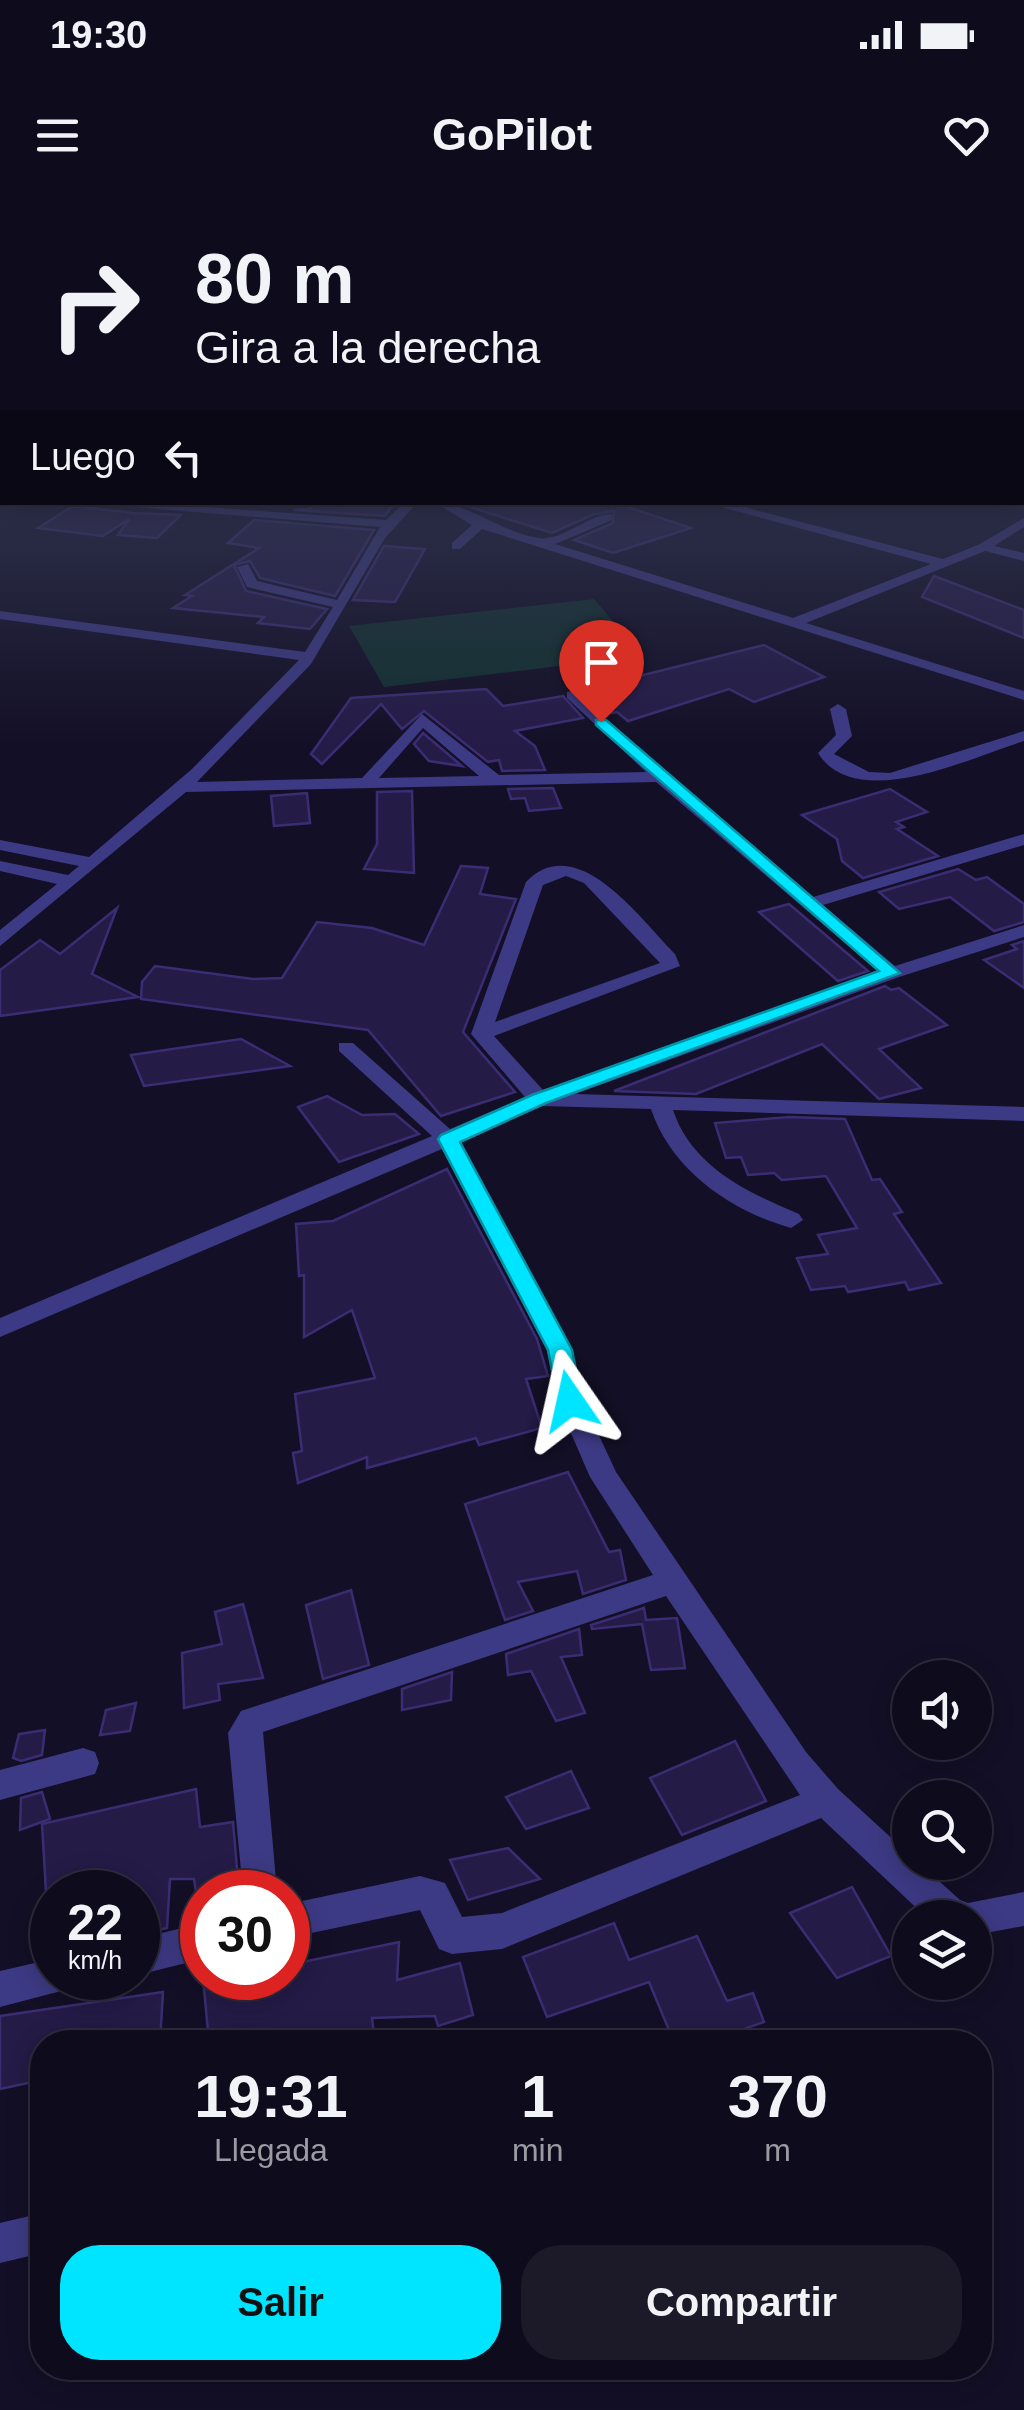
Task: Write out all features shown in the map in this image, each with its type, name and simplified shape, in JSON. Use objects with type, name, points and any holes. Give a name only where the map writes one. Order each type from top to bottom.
[{"type":"street","points":[[0,940],[184,786],[309,657],[379,539]]},
{"type":"street","points":[[456,546],[463,539]]},
{"type":"street","points":[[528,539],[798,621],[1024,696]]},
{"type":"street","points":[[543,544],[555,539]]},
{"type":"street","points":[[852,539],[940,562]]},
{"type":"street","points":[[798,621],[995,539]]},
{"type":"street","points":[[984,546],[1024,558]]},
{"type":"street","points":[[243,566],[252,584],[342,605]]},
{"type":"street","points":[[0,615],[309,657]]},
{"type":"street","points":[[572,695],[660,777],[892,973]]},
{"type":"street","points":[[838,709],[844,736],[826,753],[829,758],[879,780],[1024,736]]},
{"type":"street","points":[[368,782],[422,719],[494,780]]},
{"type":"street","points":[[184,786],[660,777]]},
{"type":"street","points":[[810,903],[1024,839]]},
{"type":"street","points":[[0,845],[92,863]]},
{"type":"street","points":[[0,866],[70,881]]},
{"type":"street","points":[[568,870],[590,879],[668,958],[666,970],[481,1034],[535,882],[550,872],[568,870]]},
{"type":"street","points":[[0,1328],[539,1099],[892,973],[1024,931]]},
{"type":"street","points":[[481,1034],[539,1099],[661,1106],[1024,1114]]},
{"type":"street","points":[[346,1047],[448,1139],[560,1350],[570,1401],[604,1477],[794,1763],[826,1800],[934,1900]]},
{"type":"street","points":[[661,1106],[666,1128],[686,1156],[740,1198],[791,1220]]},
{"type":"street","points":[[258,1870],[244,1732],[252,1720],[673,1581]]},
{"type":"street","points":[[0,1786],[83,1763]]},
{"type":"street","points":[[310,1916],[420,1892],[434,1896],[452,1936],[502,1930],[826,1800]]},
{"type":"street","points":[[992,1915],[1024,1910]]},
{"type":"street","points":[[0,1989],[30,1982]]},
{"type":"street","points":[[0,2242],[30,2236]]},
{"type":"green space","points":[[594,599],[643,656],[384,687],[349,626]]},
{"type":"building","points":[[232,539],[369,539],[335,596],[260,578],[250,561],[234,565],[246,591],[327,609],[310,629],[258,623],[264,617],[173,608],[192,596],[185,595],[259,548],[228,543]]},
{"type":"building","points":[[576,539],[656,539],[613,553]]},
{"type":"building","points":[[384,546],[425,549],[395,602],[353,600]]},
{"type":"building","points":[[934,576],[1024,610],[1024,638],[922,597]]},
{"type":"building","points":[[764,645],[824,677],[754,702],[729,689],[628,721],[617,712],[605,714],[580,693],[631,685],[623,680]]},
{"type":"building","points":[[486,689],[503,706],[563,696],[583,718],[515,731],[535,746],[545,770],[502,771],[499,760],[488,762],[424,711],[402,729],[381,704],[322,764],[311,754],[351,698]]},
{"type":"building","points":[[423,733],[462,766],[429,761],[414,744]]},
{"type":"building","points":[[553,788],[561,808],[529,811],[525,798],[511,799],[508,789]]},
{"type":"building","points":[[890,789],[927,812],[896,822],[904,827],[897,829],[938,856],[863,878],[842,861],[837,839],[802,815]]},
{"type":"building","points":[[412,791],[414,873],[364,869],[377,844],[377,792]]},
{"type":"building","points":[[307,793],[310,823],[274,826],[271,796]]},
{"type":"building","points":[[461,866],[488,868],[480,894],[516,899],[463,1032],[515,1092],[441,1116],[368,1030],[141,999],[142,982],[155,966],[253,979],[282,978],[317,922],[372,928],[424,945]]},
{"type":"building","points":[[958,869],[976,880],[987,877],[1024,904],[1024,922],[994,931],[950,897],[899,909],[879,892]]},
{"type":"building","points":[[789,904],[868,971],[838,981],[759,912]]},
{"type":"building","points":[[117,908],[92,974],[138,997],[0,1016],[0,970],[40,940],[60,954]]},
{"type":"building","points":[[1024,941],[1024,988],[984,960],[1017,949],[1012,945]]},
{"type":"building","points":[[885,986],[891,990],[899,988],[947,1025],[879,1049],[921,1088],[879,1099],[822,1044],[696,1094],[614,1091]]},
{"type":"building","points":[[241,1039],[290,1066],[144,1086],[131,1055]]},
{"type":"building","points":[[327,1096],[362,1115],[395,1114],[419,1134],[339,1162],[298,1107]]},
{"type":"building","points":[[789,1117],[845,1119],[872,1180],[880,1179],[902,1212],[894,1214],[941,1283],[909,1290],[905,1282],[848,1292],[845,1286],[811,1290],[797,1258],[828,1254],[818,1235],[857,1228],[826,1176],[782,1180],[774,1173],[748,1175],[741,1157],[726,1158],[715,1123]]},
{"type":"building","points":[[447,1169],[537,1339],[548,1376],[526,1379],[542,1428],[479,1445],[476,1438],[367,1468],[367,1457],[298,1483],[293,1453],[302,1451],[295,1394],[375,1378],[352,1310],[304,1337],[304,1275],[299,1276],[296,1224],[333,1221]]},
{"type":"building","points":[[568,1472],[609,1552],[620,1550],[626,1580],[583,1594],[577,1571],[518,1582],[533,1611],[505,1620],[465,1504]]},
{"type":"building","points":[[351,1590],[369,1665],[323,1679],[306,1605]]},
{"type":"building","points":[[243,1604],[263,1678],[218,1684],[220,1700],[184,1708],[182,1653],[222,1644],[215,1612]]},
{"type":"building","points":[[644,1608],[646,1620],[677,1618],[685,1668],[651,1670],[642,1624],[592,1629],[591,1625]]},
{"type":"building","points":[[579,1629],[582,1655],[561,1657],[585,1713],[556,1721],[531,1671],[508,1675],[506,1654]]},
{"type":"building","points":[[452,1672],[451,1700],[402,1710],[402,1689]]},
{"type":"building","points":[[136,1703],[130,1731],[100,1735],[106,1710]]},
{"type":"building","points":[[45,1730],[42,1755],[21,1761],[13,1758],[19,1734]]},
{"type":"building","points":[[735,1741],[766,1801],[682,1835],[650,1778]]},
{"type":"building","points":[[571,1771],[589,1808],[526,1829],[506,1797]]},
{"type":"building","points":[[196,1789],[200,1827],[233,1822],[237,1870],[180,1870],[180,1879],[170,1879],[167,1928],[160,1930],[160,1870],[45,1870],[42,1824]]},
{"type":"building","points":[[42,1792],[50,1819],[20,1830],[21,1798]]},
{"type":"building","points":[[508,1848],[540,1879],[468,1900],[450,1860]]},
{"type":"building","points":[[852,1887],[891,1956],[837,1978],[790,1913]]},
{"type":"building","points":[[614,1923],[629,1960],[697,1936],[727,2001],[753,1993],[764,2022],[741,2030],[669,2030],[649,1982],[547,2017],[523,1957]]},
{"type":"building","points":[[399,1942],[397,1980],[460,1963],[473,2015],[438,2026],[435,2016],[372,2018],[374,2030],[208,2030],[205,2000],[310,2000],[310,1960]]},
{"type":"building","points":[[163,1992],[161,2030],[30,2030],[30,2083],[0,2089],[0,2016],[109,2000],[160,2000]]},
{"type":"route","points":[[570,1401],[560,1350],[448,1139],[539,1099],[892,973],[660,777],[601,722]]}]
